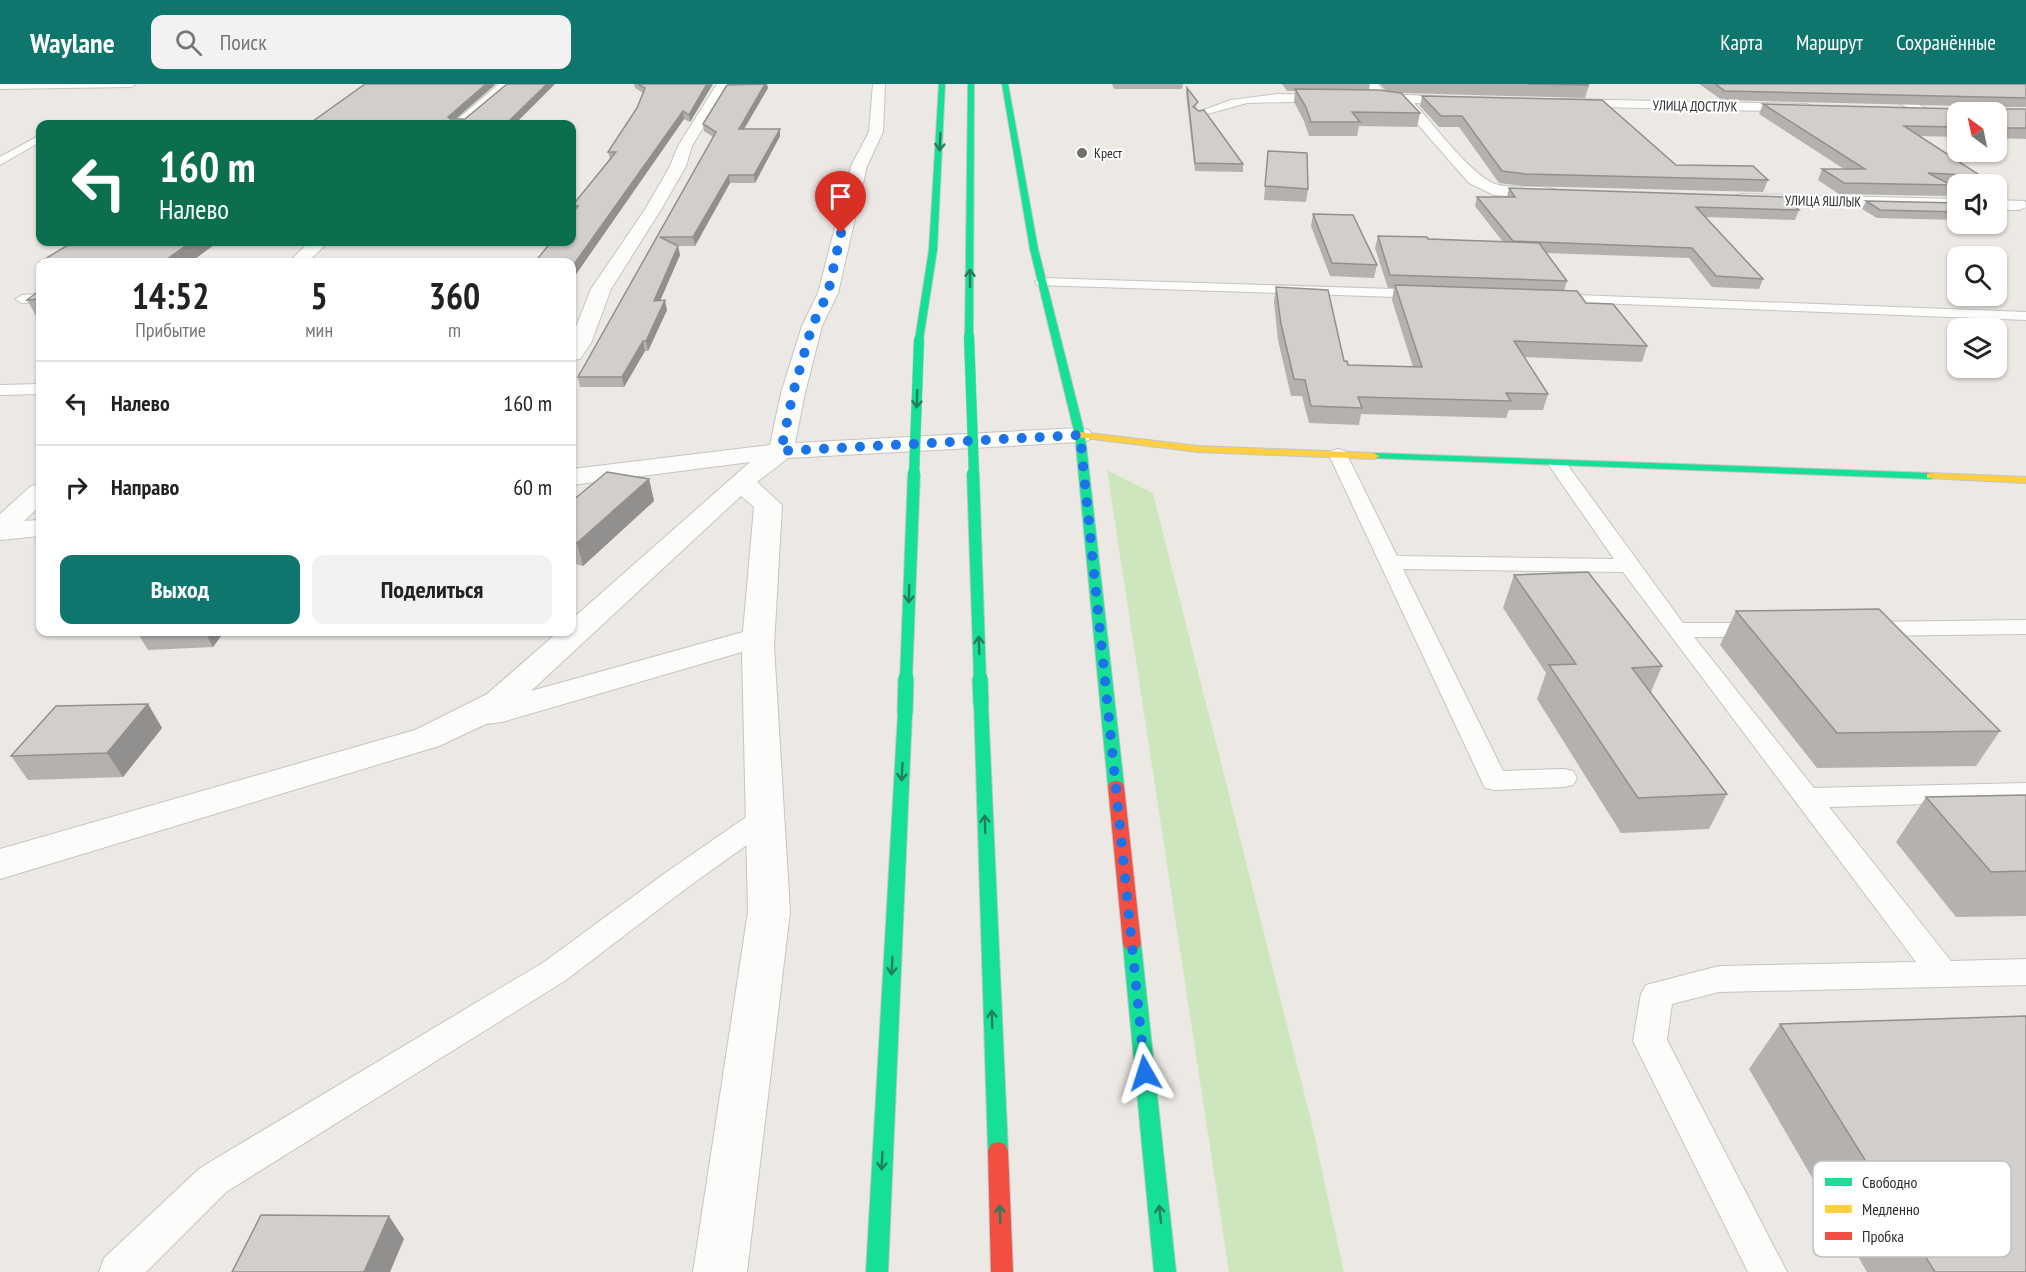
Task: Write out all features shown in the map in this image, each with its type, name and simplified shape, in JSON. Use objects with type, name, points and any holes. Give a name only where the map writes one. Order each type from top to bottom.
[{"type":"main road","points":[[877,1272],[905,713],[919,340],[933,250],[942,84]]},
{"type":"main road","points":[[971,84],[969,336],[1002,1272]]},
{"type":"main road","points":[[1005,84],[1034,249],[1080,435],[1166,1272]]},
{"type":"main road","points":[[1080,435],[1198,449],[2026,480]]},
{"type":"street","points":[[464,120],[507,84]]},
{"type":"street","points":[[576,348],[602,289],[654,208],[678,166],[685,146],[726,84]]},
{"type":"street","points":[[576,632],[741,482],[781,451],[793,393],[812,326],[828,293],[859,166],[876,132],[879,84]]},
{"type":"street","points":[[1870,84],[1928,111],[1887,110]]},
{"type":"street","points":[[1375,93],[1404,100],[1475,101]]},
{"type":"street","points":[[1404,100],[1474,180],[1494,190],[1570,194]]},
{"type":"street","name":"УЛИЦА ДОСТЛУК","points":[[1546,103],[1816,108]]},
{"type":"street","name":"УЛИЦА ЯШЛЫК","points":[[1723,198],[1947,204]]},
{"type":"street","points":[[2007,205],[2019,205]]},
{"type":"street","points":[[302,258],[315,246]]},
{"type":"street","points":[[576,477],[781,451],[1080,435]]},
{"type":"street","points":[[720,1272],[769,912],[759,637],[768,505],[741,482]]},
{"type":"street","points":[[0,530],[36,496]]},
{"type":"street","points":[[0,530],[36,528]]},
{"type":"street","points":[[0,864],[427,738],[499,702],[572,636]]},
{"type":"street","points":[[465,721],[759,637]]},
{"type":"lane","points":[[0,86],[131,84]]},
{"type":"lane","points":[[1200,113],[1219,104],[1247,98],[1338,98]]},
{"type":"lane","points":[[0,162],[36,140]]},
{"type":"lane","points":[[1042,282],[1442,294]]},
{"type":"lane","points":[[22,299],[36,298]]},
{"type":"lane","points":[[1535,298],[2026,316]]},
{"type":"lane","points":[[0,390],[36,389]]},
{"type":"lane","points":[[1338,455],[1494,781],[1564,778]]},
{"type":"lane","points":[[1557,464],[1677,630],[1943,974]]},
{"type":"lane","points":[[1389,562],[1630,566]]},
{"type":"lane","points":[[1840,629],[2026,627]]},
{"type":"lane","points":[[1677,630],[1782,629]]},
{"type":"lane","points":[[1807,798],[2026,792]]},
{"type":"lane","points":[[118,1272],[213,1180],[555,971],[678,879],[765,818]]},
{"type":"lane","points":[[1768,1272],[1650,1041],[1656,994],[1719,979],[2026,972]]},
{"type":"green space","points":[[1107,470],[1153,493],[1312,1124],[1344,1272],[1229,1272]]},
{"type":"building","points":[[365,84],[486,84],[448,117],[465,119],[507,84],[547,84],[510,120],[315,120]]},
{"type":"building","points":[[638,84],[707,84],[689,115],[683,111],[576,261],[576,258],[538,258],[548,246],[576,246],[576,209],[578,206],[576,206],[576,201],[616,152],[608,152],[637,108],[645,88]]},
{"type":"building","points":[[765,84],[739,129],[780,129],[754,175],[729,175],[693,237],[660,237],[678,246],[654,301],[665,300],[646,341],[643,341],[622,377],[578,377],[716,132],[703,124],[727,85]]},
{"type":"building","points":[[1528,84],[1587,84],[1589,85]]},
{"type":"building","points":[[1715,84],[2026,84],[2026,98],[1725,91]]},
{"type":"building","points":[[1187,88],[1198,102],[1193,107],[1199,111],[1204,110],[1243,164],[1195,163]]},
{"type":"building","points":[[1295,89],[1379,90],[1401,93],[1420,113],[1352,112],[1360,122],[1311,122],[1306,107]]},
{"type":"building","points":[[1422,96],[1602,100],[1676,165],[1753,166],[1768,180],[1526,174],[1502,171],[1462,116],[1441,116]]},
{"type":"building","points":[[1763,104],[1947,109],[1947,127],[1904,126],[1947,154],[1947,162],[1959,162],[1978,174],[1928,173],[1947,185],[1844,183],[1822,169],[1865,169]]},
{"type":"building","points":[[2007,109],[2026,109],[2026,128],[2007,128]]},
{"type":"building","points":[[1268,151],[1307,153],[1308,189],[1265,186]]},
{"type":"building","points":[[1509,188],[1784,197],[1799,210],[1696,207],[1763,279],[1716,276],[1692,248],[1513,241],[1477,197],[1515,197]]},
{"type":"building","points":[[1866,201],[1947,203],[1947,212],[1880,210]]},
{"type":"building","points":[[1313,214],[1353,215],[1377,265],[1332,263]]},
{"type":"building","points":[[1378,236],[1539,243],[1567,281],[1390,275]]},
{"type":"building","points":[[66,246],[185,246],[169,258],[47,258]]},
{"type":"building","points":[[1395,285],[1577,291],[1586,303],[1613,304],[1647,346],[1514,341],[1548,394],[1506,393],[1511,401],[1358,397],[1362,408],[1311,406],[1305,380],[1294,379],[1281,324],[1276,287],[1328,290],[1344,361],[1347,361],[1348,365],[1422,367]]},
{"type":"building","points":[[36,293],[36,299],[27,300]]},
{"type":"building","points":[[607,472],[649,479],[577,543],[576,498]]},
{"type":"building","points":[[1588,572],[1662,666],[1632,668],[1727,794],[1638,798],[1549,665],[1576,664],[1514,575]]},
{"type":"building","points":[[1879,609],[2000,731],[1837,733],[1736,611]]},
{"type":"building","points":[[148,704],[107,753],[11,756],[56,706]]},
{"type":"building","points":[[2026,795],[2026,871],[1991,872],[1926,797]]},
{"type":"building","points":[[2026,1016],[2026,1272],[1935,1272],[1926,1257],[2011,1257],[2011,1161],[1866,1161],[1780,1024]]},
{"type":"building","points":[[261,1215],[389,1216],[364,1272],[232,1272]]},
{"type":"traffic: fast","points":[[919,340],[933,250],[942,84]]},
{"type":"traffic: fast","points":[[969,336],[971,84]]},
{"type":"traffic: fast","points":[[1005,84],[1034,249],[1080,435],[1116,786]]},
{"type":"traffic: fast","points":[[969,336],[981,704]]},
{"type":"traffic: fast","points":[[905,713],[919,340]]},
{"type":"traffic: fast","points":[[1374,456],[1931,476]]},
{"type":"traffic: fast","points":[[981,704],[998,1151]]},
{"type":"traffic: fast","points":[[877,1272],[905,713]]},
{"type":"traffic: fast","points":[[1132,944],[1165,1272]]},
{"type":"traffic: slow","points":[[1080,435],[1198,449],[1374,456]]},
{"type":"traffic: slow","points":[[1931,476],[2026,480]]},
{"type":"traffic: jam","points":[[1116,786],[1132,944]]},
{"type":"traffic: jam","points":[[998,1151],[1002,1272]]},
{"type":"place","name":"Крест","points":[[1082,153]]},
{"type":"route","points":[[841,233],[828,293],[812,326],[793,393],[781,451],[1080,435],[1145,1073]]}]
